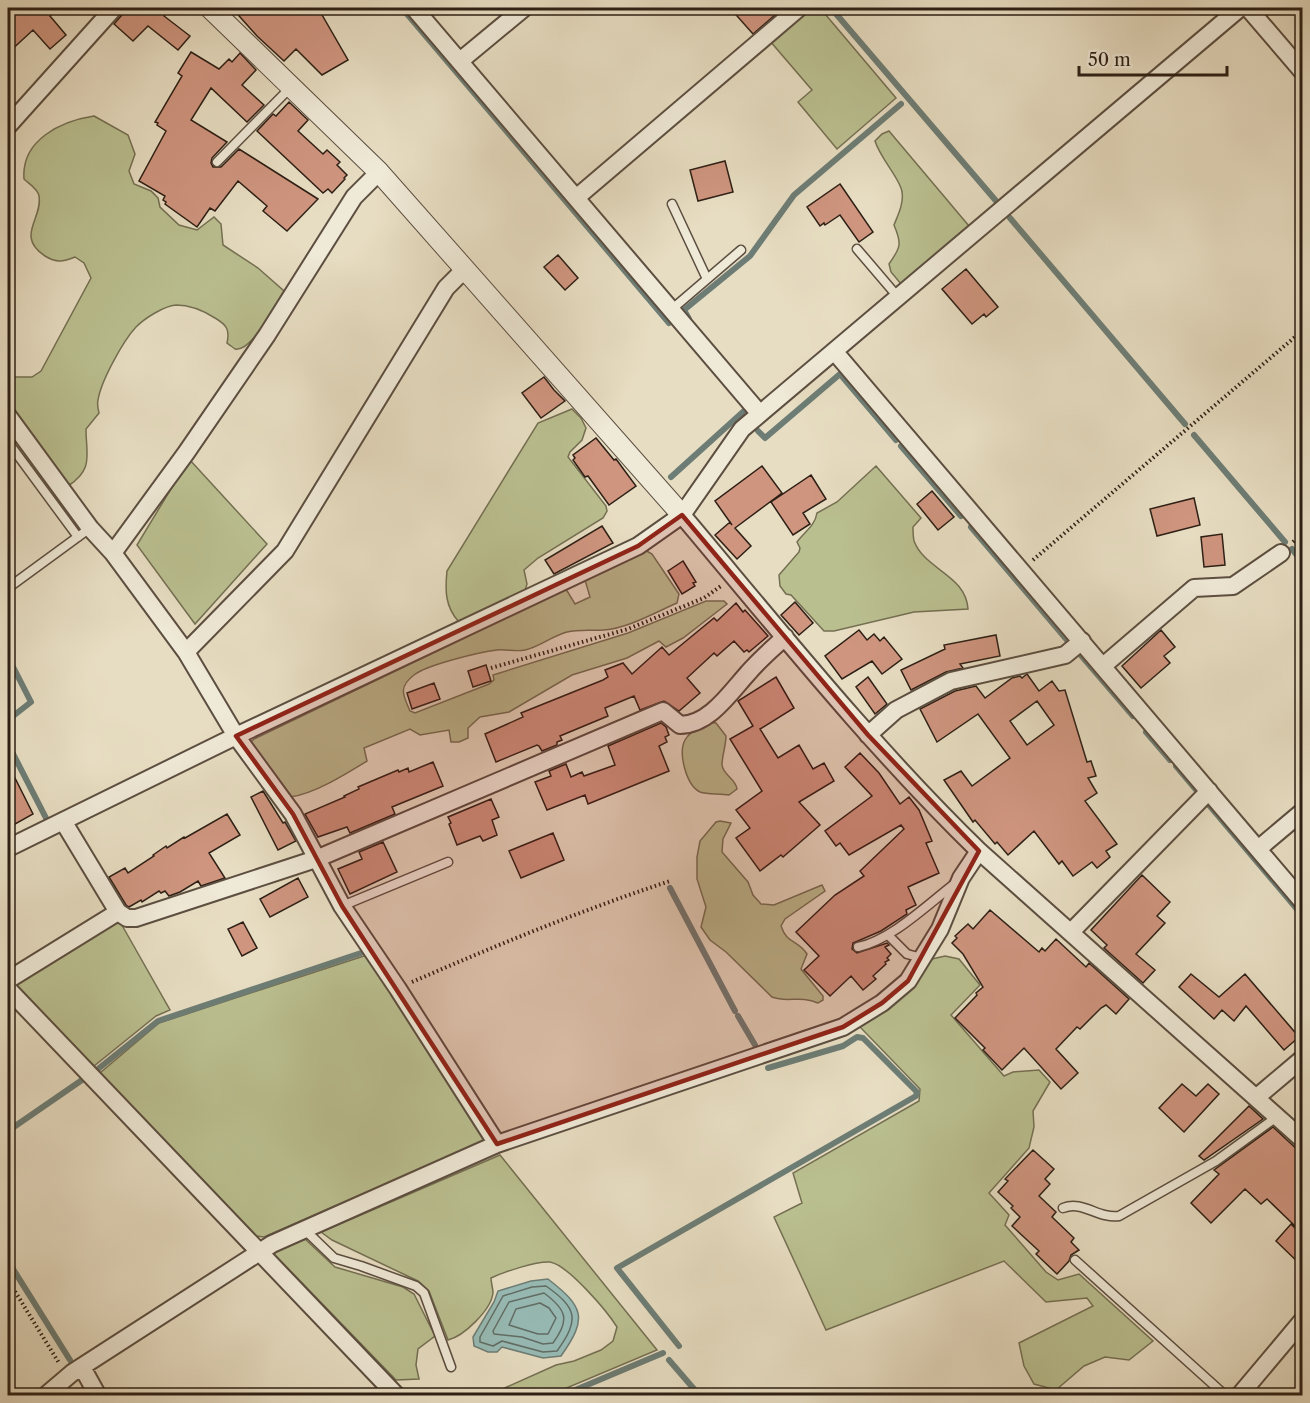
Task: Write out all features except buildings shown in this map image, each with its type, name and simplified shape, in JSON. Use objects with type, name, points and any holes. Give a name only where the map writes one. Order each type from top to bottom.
[{"type":"street","points":[[8,126],[114,8]]},
{"type":"street","points":[[210,8],[380,172],[682,515],[868,735],[930,804],[979,851],[1302,1139]]},
{"type":"street","points":[[414,8],[760,414]]},
{"type":"street","points":[[460,61],[524,8]]},
{"type":"street","points":[[576,198],[799,8]]},
{"type":"street","points":[[8,848],[236,736],[638,546],[682,515],[742,429],[1240,8]]},
{"type":"street","points":[[1248,8],[1302,71]]},
{"type":"street","points":[[113,553],[186,453],[267,335],[354,197],[380,172]]},
{"type":"street","points":[[186,652],[285,551],[446,288],[465,269]]},
{"type":"street","points":[[834,351],[1302,901]]},
{"type":"street","points":[[8,416],[84,532],[113,553],[186,652],[236,736],[293,814],[342,906],[497,1144]]},
{"type":"street","points":[[1103,666],[1194,588],[1233,586],[1281,553]]},
{"type":"street","points":[[63,821],[118,912],[128,918],[136,918],[316,859],[663,711],[680,725],[689,725],[721,705],[749,671],[784,637]]},
{"type":"street","points":[[868,735],[897,710],[951,681],[1065,656],[1082,641]]},
{"type":"street","points":[[1071,932],[1209,791]]},
{"type":"street","points":[[1258,849],[1302,812]]},
{"type":"street","points":[[45,1395],[67,1377],[259,1252],[305,1229],[497,1144],[843,1027],[882,1003],[908,981],[940,929],[961,878],[979,851]]},
{"type":"street","points":[[8,980],[118,912]]},
{"type":"street","points":[[8,989],[397,1395]]},
{"type":"street","points":[[1257,1097],[1302,1059]]},
{"type":"street","points":[[1239,1395],[1302,1321]]},
{"type":"street","points":[[82,1367],[98,1395]]},
{"type":"lane","points":[[217,162],[291,87]]},
{"type":"lane","points":[[672,204],[706,279]]},
{"type":"lane","points":[[857,249],[898,297]]},
{"type":"lane","points":[[671,310],[741,250]]},
{"type":"lane","points":[[8,442],[84,532],[8,588]]},
{"type":"lane","points":[[342,906],[448,862]]},
{"type":"lane","points":[[858,947],[873,944],[888,935],[961,878]]},
{"type":"lane","points":[[888,935],[907,954],[922,958]]},
{"type":"lane","points":[[1063,1208],[1071,1205],[1081,1206],[1109,1218],[1119,1216],[1216,1161],[1278,1116]]},
{"type":"lane","points":[[305,1229],[334,1258],[416,1286],[424,1293],[451,1367]]},
{"type":"lane","points":[[1075,1260],[1226,1395]]},
{"type":"path","points":[[1020,570],[1302,331]]},
{"type":"path","points":[[491,668],[628,629],[704,598],[733,576]]},
{"type":"path","points":[[398,989],[509,940],[670,881]]},
{"type":"path","points":[[8,1280],[67,1377]]},
{"type":"highlighted area","points":[[682,515],[868,735],[979,851],[908,981],[882,1003],[843,1027],[497,1144],[342,906],[293,814],[236,736],[638,546]]},
{"type":"green space","points":[[809,8],[820,8],[896,98],[837,149],[798,102],[812,90],[770,41]]},
{"type":"green space","points":[[94,116],[128,135],[135,154],[129,171],[134,184],[151,191],[158,198],[160,207],[179,225],[197,230],[214,217],[221,224],[223,245],[258,268],[284,291],[263,326],[242,348],[235,349],[227,343],[228,331],[222,323],[192,307],[171,306],[155,313],[140,324],[125,342],[108,372],[98,400],[99,413],[86,429],[87,461],[85,467],[82,474],[68,486],[8,401],[8,373],[11,377],[32,377],[41,371],[91,278],[84,263],[75,257],[63,261],[53,260],[36,249],[32,241],[32,227],[39,196],[24,179],[29,153],[36,143],[57,128],[69,122]]},
{"type":"green space","points":[[889,131],[969,226],[901,284],[891,272],[889,264],[899,245],[894,225],[901,205],[902,192],[875,141]]},
{"type":"green space","points":[[572,409],[581,418],[586,428],[582,440],[568,457],[606,506],[607,511],[603,518],[538,558],[524,570],[527,584],[525,591],[459,622],[447,598],[447,571],[538,423]]},
{"type":"green space","points":[[189,459],[267,544],[195,624],[137,545]]},
{"type":"green space","points":[[876,466],[921,518],[913,527],[914,541],[919,551],[960,588],[966,598],[968,609],[914,612],[834,631],[824,631],[791,595],[786,594],[780,586],[779,575],[799,552],[797,542],[812,525],[817,513],[837,502]]},
{"type":"green space","points":[[645,550],[652,554],[679,594],[677,603],[641,620],[613,629],[567,632],[525,650],[489,651],[420,671],[409,679],[404,687],[404,696],[410,711],[415,713],[489,684],[494,680],[493,675],[628,633],[706,601],[724,601],[727,604],[683,638],[666,647],[659,641],[627,658],[572,675],[509,712],[480,717],[468,728],[468,738],[459,742],[451,742],[449,730],[420,735],[410,729],[364,748],[367,761],[330,783],[299,795],[290,797],[249,744],[254,739],[566,589],[575,604],[590,597],[585,580]]},
{"type":"green space","points":[[708,722],[716,723],[726,736],[722,765],[737,789],[729,795],[700,792],[687,776],[682,753],[685,740],[692,732]]},
{"type":"green space","points":[[716,822],[731,823],[723,839],[722,852],[748,882],[753,895],[761,904],[774,905],[822,885],[825,891],[785,919],[781,926],[786,936],[807,954],[801,969],[823,996],[823,1000],[818,1003],[772,997],[726,952],[710,940],[701,927],[706,907],[697,879],[697,857],[700,841]]},
{"type":"green space","points":[[119,920],[170,1010],[156,1016],[94,1066],[17,987],[17,982]]},
{"type":"green space","points":[[367,955],[484,1134],[484,1141],[264,1237],[256,1236],[100,1073],[159,1023]]},
{"type":"green space","points":[[945,956],[959,959],[980,985],[951,1015],[1004,1076],[1013,1072],[1039,1070],[1050,1082],[1033,1111],[1034,1127],[1029,1148],[989,1193],[1009,1215],[1005,1225],[1046,1272],[1058,1280],[1079,1274],[1153,1341],[1129,1360],[1105,1357],[1084,1366],[1056,1390],[1034,1384],[1024,1366],[1019,1343],[1093,1306],[1087,1298],[1046,1302],[1004,1261],[826,1330],[774,1217],[802,1203],[793,1173],[919,1101],[920,1089],[860,1027],[912,989],[932,959]]},
{"type":"green space","points":[[500,1155],[657,1350],[550,1395],[482,1395],[498,1391],[556,1365],[574,1361],[601,1350],[613,1341],[617,1327],[596,1300],[567,1271],[558,1265],[544,1262],[520,1267],[491,1278],[493,1293],[487,1307],[469,1328],[448,1340],[429,1291],[418,1281],[332,1240],[321,1232]]},
{"type":"green space","points":[[304,1238],[335,1267],[403,1287],[414,1294],[435,1336],[418,1349],[416,1365],[419,1379],[396,1380],[274,1254],[274,1251]]},
{"type":"water","points":[[548,1279],[569,1298],[578,1314],[575,1332],[561,1356],[543,1358],[502,1347],[497,1352],[488,1352],[474,1346],[473,1337],[498,1291],[531,1281]]},
{"type":"waterway","points":[[402,8],[669,323]]},
{"type":"waterway","points":[[831,8],[997,202]]},
{"type":"waterway","points":[[689,319],[684,310],[750,256],[794,195],[901,104]]},
{"type":"waterway","points":[[1010,218],[1185,424]]},
{"type":"waterway","points":[[758,431],[765,438],[840,374],[896,440]]},
{"type":"waterway","points":[[671,477],[744,411]]},
{"type":"waterway","points":[[1194,435],[1285,542]]},
{"type":"waterway","points":[[901,446],[961,516]]},
{"type":"waterway","points":[[971,527],[1067,640]]},
{"type":"waterway","points":[[1292,549],[1302,562]]},
{"type":"waterway","points":[[1079,653],[1133,716]]},
{"type":"waterway","points":[[8,657],[31,702],[8,720]]},
{"type":"waterway","points":[[1146,732],[1170,760]]},
{"type":"waterway","points":[[8,744],[46,818]]},
{"type":"waterway","points":[[1176,766],[1198,792]]},
{"type":"waterway","points":[[1209,805],[1302,915]]},
{"type":"waterway","points":[[670,888],[735,1011]]},
{"type":"waterway","points":[[98,1069],[158,1021],[361,953]]},
{"type":"waterway","points":[[738,1016],[755,1045]]},
{"type":"waterway","points":[[679,1346],[617,1268],[916,1096],[917,1092],[863,1038],[857,1037],[843,1046],[768,1068]]},
{"type":"waterway","points":[[8,1131],[82,1080]]},
{"type":"waterway","points":[[8,1261],[70,1360]]},
{"type":"waterway","points":[[561,1396],[663,1353]]},
{"type":"waterway","points":[[669,1360],[700,1396]]}]
